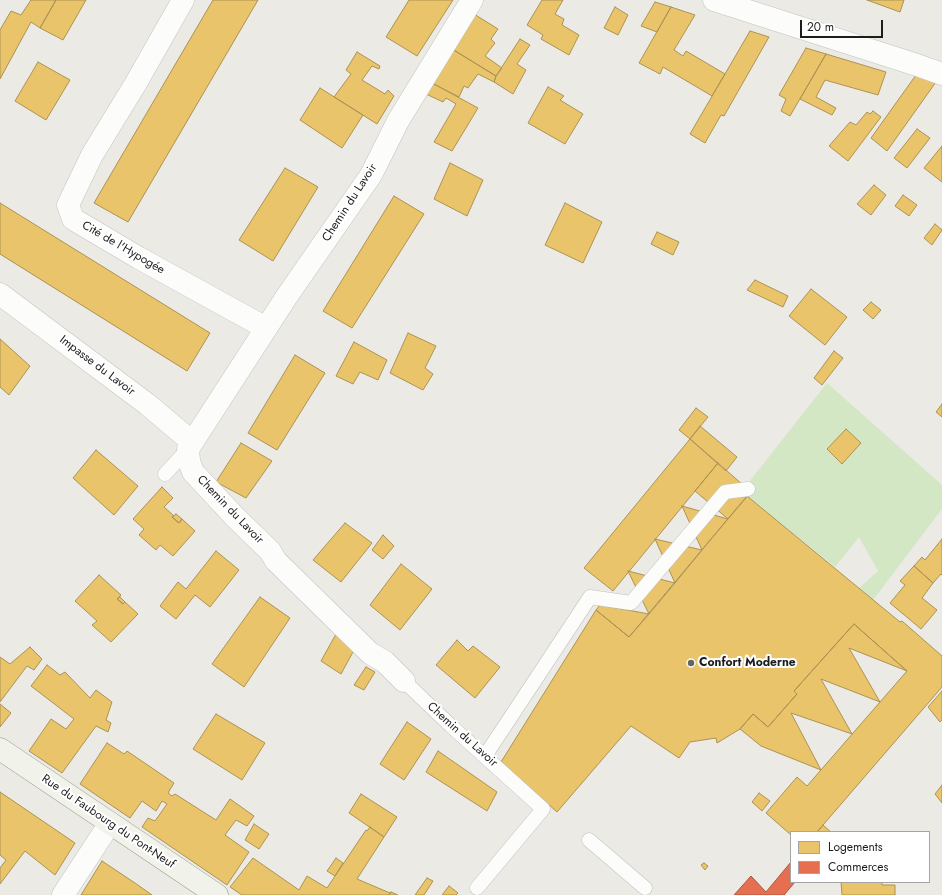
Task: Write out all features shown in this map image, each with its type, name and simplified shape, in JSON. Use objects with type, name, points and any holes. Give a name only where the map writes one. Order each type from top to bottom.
[{"type":"main road","name":"Rue du Faubourg du Pont-Neuf","points":[[0,749],[217,895]]},
{"type":"street","name":"Cité de l'Hypogée","points":[[183,0],[136,83],[92,155],[68,205],[73,219],[139,258],[266,328]]},
{"type":"street","name":"Chemin du Lavoir","points":[[404,681],[385,662],[370,653],[276,561],[270,551],[235,517],[193,472],[189,462],[190,445],[266,328],[370,175],[398,121],[472,0]]},
{"type":"street","points":[[714,0],[942,74]]},
{"type":"street","name":"Impasse du Lavoir","points":[[0,294],[147,404],[190,445]]},
{"type":"street","points":[[63,895],[110,823]]},
{"type":"lane","points":[[165,474],[190,445]]},
{"type":"lane","points":[[485,756],[590,597],[631,604],[725,492],[748,489]]},
{"type":"lane","name":"Chemin du Lavoir","points":[[404,681],[451,726],[543,809],[477,888]]},
{"type":"lane","points":[[589,840],[645,888]]},
{"type":"green space","points":[[827,383],[942,485],[942,509],[873,600],[859,588],[878,571],[859,537],[835,567],[747,496],[745,487]]},
{"type":"building: Logements","points":[[31,0],[56,0],[40,28],[31,22],[0,79],[0,30],[11,11],[21,15]]},
{"type":"building: Logements","points":[[56,0],[86,0],[63,40],[40,28]]},
{"type":"building: Logements","points":[[213,0],[258,0],[128,222],[94,203]]},
{"type":"building: Logements","points":[[409,0],[453,0],[417,56],[386,37]]},
{"type":"building: Logements","points":[[542,0],[563,0],[555,14],[564,19],[562,25],[579,35],[569,55],[541,39],[543,35],[527,25]]},
{"type":"building: Logements","points":[[867,0],[904,0],[900,12]]},
{"type":"building: Logements","points":[[655,2],[671,7],[657,32],[641,26]]},
{"type":"building: Logements","points":[[615,7],[628,15],[618,35],[604,28]]},
{"type":"building: Logements","points":[[671,7],[695,15],[674,50],[683,56],[686,51],[725,74],[712,96],[663,67],[660,74],[639,63]]},
{"type":"building: Logements","points":[[474,14],[498,29],[491,39],[495,43],[485,56],[502,68],[496,76],[452,49]]},
{"type":"building: Logements","points":[[750,31],[769,37],[724,116],[721,115],[705,143],[690,134]]},
{"type":"building: Logements","points":[[520,39],[530,45],[517,64],[526,70],[513,94],[494,82],[496,76]]},
{"type":"building: Logements","points":[[806,48],[826,54],[790,116],[781,111],[786,99],[779,95]]},
{"type":"building: Logements","points":[[452,49],[496,76],[494,82],[478,74],[468,88],[464,86],[459,97],[432,83]]},
{"type":"building: Logements","points":[[357,52],[380,66],[379,69],[372,66],[362,80],[385,94],[388,90],[394,96],[377,124],[334,97],[351,74],[346,70]]},
{"type":"building: Logements","points":[[826,54],[886,72],[878,95],[825,80],[816,97],[836,108],[832,115],[800,99]]},
{"type":"building: Logements","points":[[38,62],[70,80],[46,120],[15,101]]},
{"type":"building: Logements","points":[[916,75],[936,82],[887,151],[871,138]]},
{"type":"building: Logements","points":[[432,83],[478,108],[452,151],[434,142],[456,104],[446,98],[443,102],[426,94]]},
{"type":"building: Logements","points":[[548,87],[564,96],[560,100],[583,114],[565,144],[528,123]]},
{"type":"building: Logements","points":[[320,88],[363,115],[342,148],[300,120]]},
{"type":"building: Logements","points":[[873,111],[881,117],[848,161],[829,146],[850,122],[856,125],[867,112],[870,114]]},
{"type":"building: Logements","points":[[917,129],[930,138],[907,168],[894,158]]},
{"type":"building: Logements","points":[[942,146],[942,182],[924,168]]},
{"type":"building: Logements","points":[[450,163],[483,180],[467,216],[434,199]]},
{"type":"building: Logements","points":[[285,168],[318,187],[273,261],[239,240]]},
{"type":"building: Logements","points":[[874,185],[886,195],[871,215],[857,204]]},
{"type":"building: Logements","points":[[903,195],[917,205],[909,216],[895,206]]},
{"type":"building: Logements","points":[[394,196],[424,214],[352,328],[323,311]]},
{"type":"building: Logements","points":[[0,203],[210,333],[187,371],[0,254]]},
{"type":"building: Logements","points":[[565,203],[602,222],[583,263],[545,245]]},
{"type":"building: Logements","points":[[935,224],[942,230],[932,245],[924,238]]},
{"type":"building: Logements","points":[[657,232],[679,242],[673,255],[651,244]]},
{"type":"building: Logements","points":[[755,280],[788,296],[783,307],[747,290]]},
{"type":"building: Logements","points":[[811,289],[847,317],[825,345],[789,316]]},
{"type":"building: Logements","points":[[871,302],[881,310],[873,319],[863,310]]},
{"type":"building: Logements","points":[[408,333],[436,346],[425,368],[433,374],[423,390],[390,373]]},
{"type":"building: Logements","points":[[0,339],[30,366],[9,395],[0,387]]},
{"type":"building: Logements","points":[[354,342],[387,360],[378,380],[360,372],[353,384],[336,376]]},
{"type":"building: Logements","points":[[834,351],[843,358],[822,385],[814,378]]},
{"type":"building: Logements","points":[[295,355],[325,373],[277,450],[248,433]]},
{"type":"building: Logements","points":[[942,404],[942,417],[936,412]]},
{"type":"building: Logements","points":[[696,408],[708,417],[690,439],[679,430]]},
{"type":"building: Logements","points":[[700,426],[737,457],[726,471],[690,439]]},
{"type":"building: Logements","points":[[846,429],[861,443],[842,464],[827,449]]},
{"type":"building: Logements","points":[[690,439],[718,463],[613,591],[584,568]]},
{"type":"building: Logements","points":[[241,443],[272,461],[246,498],[216,482]]},
{"type":"building: Logements","points":[[96,450],[138,486],[114,515],[73,478]]},
{"type":"building: Logements","points":[[718,463],[751,492],[728,519],[695,491]]},
{"type":"building: Logements","points":[[162,487],[173,498],[164,507],[179,523],[182,519],[195,531],[173,556],[160,545],[156,550],[139,535],[144,529],[133,519]]},
{"type":"building: Logements","name":"Confort Moderne","points":[[747,496],[900,622],[902,621],[942,656],[942,687],[818,831],[790,831],[790,834],[766,813],[797,777],[807,786],[907,671],[854,624],[794,691],[797,694],[768,727],[753,714],[740,729],[717,743],[716,738],[690,742],[679,758],[631,726],[557,812],[501,762],[596,610],[629,637]]},
{"type":"building: Logements","points":[[682,506],[728,519],[702,550]]},
{"type":"building: Logements","points":[[176,514],[182,519],[179,523],[172,517]]},
{"type":"building: Logements","points":[[345,523],[372,543],[341,582],[313,560]]},
{"type":"building: Logements","points":[[383,535],[394,546],[383,559],[372,550]]},
{"type":"building: Logements","points":[[655,539],[702,550],[675,583]]},
{"type":"building: Logements","points":[[942,539],[942,575],[941,574],[933,583],[914,566],[922,557],[925,560]]},
{"type":"building: Logements","points":[[216,551],[239,570],[210,607],[195,595],[176,619],[160,606],[178,582],[186,589]]},
{"type":"building: Logements","points":[[401,564],[432,589],[400,630],[370,605]]},
{"type":"building: Logements","points":[[914,566],[933,583],[922,598],[937,610],[921,629],[890,603],[905,585],[900,581]]},
{"type":"building: Logements","points":[[628,571],[675,583],[649,614]]},
{"type":"building: Logements","points":[[99,575],[121,595],[117,599],[123,604],[125,602],[138,614],[111,642],[92,625],[97,621],[75,601]]},
{"type":"building: Logements","points":[[120,597],[125,602],[123,604],[117,599]]},
{"type":"building: Logements","points":[[260,597],[290,618],[244,687],[212,664]]},
{"type":"building: Logements","points":[[600,605],[649,614],[629,637],[596,610]]},
{"type":"building: Logements","points":[[854,624],[907,671],[849,648],[880,702],[821,679],[852,734],[791,713],[821,770],[761,746],[740,729],[753,714],[768,727],[797,694],[794,691]]},
{"type":"building: Logements","points":[[336,634],[353,652],[341,674],[321,661]]},
{"type":"building: Logements","points":[[457,640],[468,651],[473,646],[500,667],[475,698],[436,665]]},
{"type":"building: Logements","points":[[30,647],[42,659],[34,670],[27,666],[0,702],[0,657],[10,664]]},
{"type":"building: Logements","points":[[47,665],[60,675],[65,672],[90,698],[96,690],[112,702],[106,720],[111,723],[108,732],[96,726],[62,773],[29,751],[51,719],[66,729],[74,719],[31,686]]},
{"type":"building: Logements","points":[[366,667],[375,672],[364,690],[354,685]]},
{"type":"building: Logements","points":[[942,691],[942,720],[940,722],[928,707]]},
{"type":"building: Logements","points":[[0,704],[11,713],[0,727]]},
{"type":"building: Logements","points":[[216,714],[265,743],[242,780],[193,749]]},
{"type":"building: Logements","points":[[407,722],[431,739],[404,780],[380,764]]},
{"type":"building: Logements","points":[[107,743],[124,754],[127,751],[174,783],[168,793],[172,796],[175,794],[216,820],[230,799],[254,816],[247,826],[236,820],[225,835],[249,852],[227,885],[142,827],[148,818],[155,821],[167,804],[162,801],[156,811],[142,801],[130,818],[80,784]]},
{"type":"building: Logements","points":[[438,751],[497,792],[487,811],[426,772]]},
{"type":"building: Logements","points":[[942,785],[942,803],[935,794]]},
{"type":"building: Logements","points":[[0,792],[75,843],[55,875],[25,851],[0,884],[0,868],[6,860],[0,855]]},
{"type":"building: Logements","points":[[759,793],[770,801],[762,811],[752,802]]},
{"type":"building: Logements","points":[[361,794],[397,817],[384,837],[349,813]]},
{"type":"building: Logements","points":[[254,824],[269,834],[259,849],[245,840]]},
{"type":"building: Logements","points":[[823,825],[830,831],[818,831]]},
{"type":"building: Logements","points":[[370,827],[384,837],[357,879],[390,893],[389,895],[242,895],[230,887],[253,858],[299,890],[307,876],[327,888],[366,830],[367,831]]},
{"type":"building: Logements","points":[[336,858],[343,863],[335,876],[327,871]]},
{"type":"building: Logements","points":[[102,861],[135,883],[152,895],[81,895]]},
{"type":"building: Logements","points":[[704,863],[708,866],[705,870],[701,865]]},
{"type":"building: Logements","points":[[427,878],[433,881],[424,895],[415,895]]},
{"type":"building: Logements","points":[[841,883],[882,883],[882,885],[895,885],[895,895],[842,895]]},
{"type":"building: Logements","points":[[449,886],[458,893],[456,895],[442,895]]},
{"type":"building: Logements","points":[[391,892],[398,895],[389,895]]},
{"type":"building: Commerces","points":[[790,863],[790,883],[794,883],[784,895],[734,895],[751,876],[766,892]]},
{"type":"place","name":"Confort Moderne","points":[[691,663]]}]
